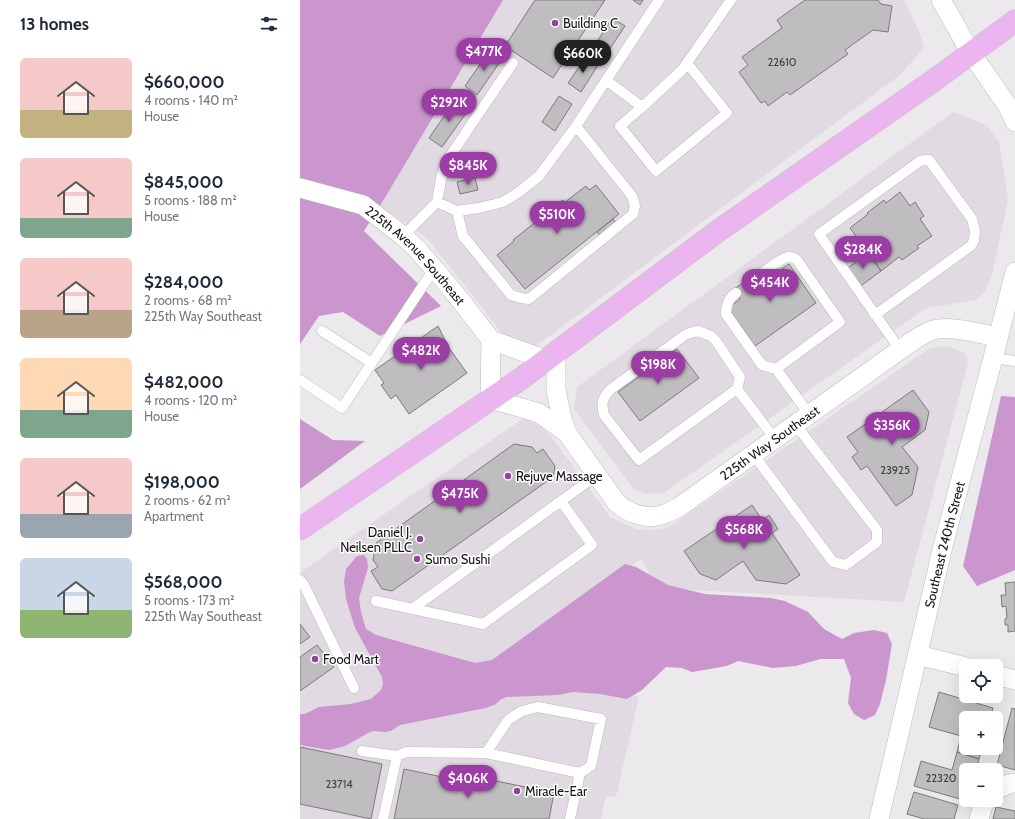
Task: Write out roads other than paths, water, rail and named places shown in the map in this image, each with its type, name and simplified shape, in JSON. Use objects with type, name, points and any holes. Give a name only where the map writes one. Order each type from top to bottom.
[{"type":"main road","points":[[300,529],[490,400],[718,231],[1015,21]]},
{"type":"street","points":[[941,0],[971,53],[1007,105],[1015,122]]},
{"type":"street","name":"225th Avenue Southeast","points":[[300,188],[363,205],[403,236],[417,249],[434,269],[491,340]]},
{"type":"street","name":"Southeast 240th Street","points":[[879,819],[943,546],[1015,272]]},
{"type":"street","name":"225th Way Southeast","points":[[567,432],[621,508],[636,514],[652,517],[662,515],[679,507],[900,350],[931,331],[942,328],[953,329],[998,338]]},
{"type":"street","points":[[491,340],[551,356],[562,419],[567,432],[539,413],[490,400],[491,340]]},
{"type":"street","points":[[918,655],[959,665]]},
{"type":"street","points":[[1003,677],[1015,680]]},
{"type":"street","points":[[979,819],[982,807]]},
{"type":"lane","points":[[437,202],[457,211],[479,208],[503,202],[519,192],[539,176],[576,126],[659,0]]},
{"type":"lane","points":[[687,63],[728,113],[656,171],[620,126],[682,70],[730,0]]},
{"type":"lane","points":[[403,236],[437,202],[442,174],[448,159],[513,63]]},
{"type":"lane","points":[[606,80],[642,107]]},
{"type":"lane","points":[[457,211],[463,236],[506,290],[511,295],[529,299],[634,214],[635,206],[632,196],[576,126]]},
{"type":"lane","points":[[875,314],[972,245],[974,240],[975,231],[972,218],[930,160],[920,161],[820,234],[875,314],[900,350]]},
{"type":"lane","points":[[758,276],[782,259],[788,257],[794,258],[797,260],[840,322],[776,369]]},
{"type":"lane","points":[[300,380],[342,408],[434,269]]},
{"type":"lane","points":[[736,293],[732,296],[726,306],[726,314],[762,365],[776,369],[802,419],[877,530],[877,542],[846,565],[833,562],[753,454]]},
{"type":"lane","points":[[322,331],[372,363]]},
{"type":"lane","points":[[738,389],[639,460],[604,415],[602,407],[606,394],[611,389],[685,335],[698,332],[711,336],[716,341],[740,377],[738,389],[775,438]]},
{"type":"lane","points":[[993,358],[1015,361]]},
{"type":"lane","points":[[412,609],[562,502],[597,475]]},
{"type":"lane","points":[[376,601],[483,624],[592,545],[562,502]]},
{"type":"lane","points":[[300,580],[304,585],[354,688]]},
{"type":"lane","points":[[362,751],[397,756],[406,752],[486,753],[580,773],[591,766],[601,719],[538,707],[522,711],[508,720],[486,753]]},
{"type":"lane","points":[[383,819],[397,756]]},
{"type":"lane","points":[[570,819],[580,773]]},
{"type":"place","name":"Building C","points":[[555,23]]},
{"type":"place","name":"Rejuve Massage","points":[[508,476]]},
{"type":"place","name":"Daniel J. Neilsen PLLC","points":[[420,539]]},
{"type":"place","name":"Sumo Sushi","points":[[417,559]]},
{"type":"place","name":"Food Mart","points":[[315,659]]},
{"type":"place","name":"Miracle-Ear","points":[[517,791]]}]
